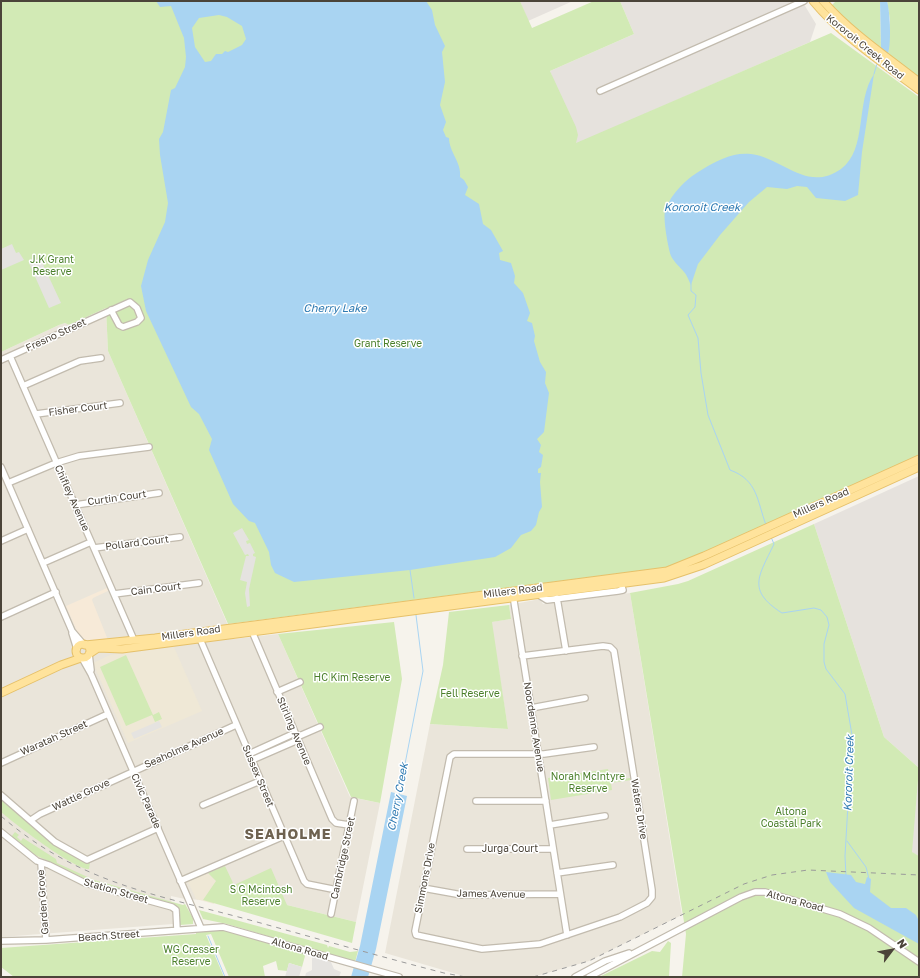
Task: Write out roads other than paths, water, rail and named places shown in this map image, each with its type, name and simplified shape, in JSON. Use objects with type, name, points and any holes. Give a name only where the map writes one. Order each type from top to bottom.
[{"type":"main road","name":"Kororoit Creek Road","points":[[813,1],[830,20],[907,77],[919,90]]},
{"type":"main road","name":"Kororoit Creek Road","points":[[823,1],[868,47]]},
{"type":"main road","name":"Kororoit Creek Road","points":[[907,77],[919,82]]},
{"type":"main road","name":"Millers Road","points":[[84,645],[251,629],[621,581],[664,578],[678,574],[919,459]]},
{"type":"main road","name":"Millers Road","points":[[790,521],[919,467]]},
{"type":"main road","name":"Millers Road","points":[[513,595],[539,595],[621,581]]},
{"type":"main road","name":"Millers Road","points":[[1,693],[61,665],[85,656],[98,648],[122,649],[200,639],[251,629]]},
{"type":"main road","points":[[81,645],[89,648],[85,656],[78,655],[77,649],[81,645]]},
{"type":"main road","name":"Millers Road","points":[[61,665],[77,649]]},
{"type":"street","points":[[600,91],[804,1]]},
{"type":"street","name":"Fresno Street","points":[[1,360],[111,310],[130,302],[137,308],[141,318],[137,322],[123,327],[119,325],[111,310]]},
{"type":"street","name":"Chifley Avenue","points":[[10,356],[134,640]]},
{"type":"street","points":[[23,386],[80,361],[101,358]]},
{"type":"street","name":"Fisher Court","points":[[36,414],[120,403]]},
{"type":"street","points":[[8,484],[56,463],[79,456],[149,447]]},
{"type":"street","points":[[1,467],[56,592],[72,631],[77,649]]},
{"type":"street","name":"Curtin Court","points":[[75,505],[159,493]]},
{"type":"street","points":[[1,541],[28,529]]},
{"type":"street","name":"Pollard Court","points":[[94,548],[180,537]]},
{"type":"street","points":[[43,563],[91,542]]},
{"type":"street","points":[[539,595],[547,600],[618,591],[623,590],[621,581]]},
{"type":"street","name":"Cain Court","points":[[114,594],[199,583]]},
{"type":"street","points":[[1,617],[56,592]]},
{"type":"street","name":"Noordenne Avenue","points":[[513,595],[567,935]]},
{"type":"street","points":[[558,598],[566,651]]},
{"type":"street","name":"Stirling Avenue","points":[[251,629],[332,820],[336,823],[349,825]]},
{"type":"street","points":[[72,631],[84,645]]},
{"type":"street","name":"Sussex Street","points":[[200,639],[284,836],[306,883],[337,890]]},
{"type":"street","name":"Waters Drive","points":[[522,656],[603,646],[610,647],[614,650],[652,894],[646,904],[620,917],[567,935]]},
{"type":"street","name":"Civic Parade","points":[[85,656],[91,674],[132,771],[201,928]]},
{"type":"street","points":[[277,692],[300,682]]},
{"type":"street","points":[[531,708],[585,698]]},
{"type":"street","name":"Waratah Street","points":[[1,763],[108,714]]},
{"type":"street","name":"Seaholme Avenue","points":[[132,771],[236,725]]},
{"type":"street","points":[[252,760],[320,726]]},
{"type":"street","points":[[249,754],[297,737]]},
{"type":"street","points":[[538,754],[594,747]]},
{"type":"street","name":"Simmons Drive","points":[[538,754],[454,754],[450,757],[415,930],[416,935],[419,936],[482,949],[540,944],[567,935]]},
{"type":"street","name":"Wattle Grove","points":[[31,820],[40,814],[132,771]]},
{"type":"street","points":[[203,805],[260,780]]},
{"type":"street","points":[[1,795],[60,845],[89,860],[158,828]]},
{"type":"street","name":"Cambridge Street","points":[[331,914],[354,801]]},
{"type":"street","points":[[476,801],[546,801]]},
{"type":"street","points":[[550,825],[605,816]]},
{"type":"street","name":"Station Street","points":[[1,832],[41,863],[49,865],[92,886],[99,886],[172,907],[176,910],[177,930]]},
{"type":"street","points":[[180,881],[284,836]]},
{"type":"street","name":"Jurga Court","points":[[467,849],[553,849]]},
{"type":"street","name":"Garden Grove","points":[[41,863],[46,940]]},
{"type":"street","points":[[557,873],[612,865]]},
{"type":"street","name":"James Avenue","points":[[423,888],[462,895],[560,894]]},
{"type":"street","name":"Altona Road","points":[[588,977],[741,897],[760,892],[822,908],[851,919],[881,935],[919,962]]},
{"type":"street","name":"Beach Street","points":[[1,945],[16,942],[201,928]]},
{"type":"street","name":"Altona Road","points":[[201,928],[227,928],[399,977]]},
{"type":"street","name":"Beach Street","points":[[1,941],[16,942]]},
{"type":"street","name":"Altona Road","points":[[575,977],[605,961],[646,946]]},
{"type":"water","name":"Cherry Lake","points":[[156,1],[426,1],[432,10],[435,25],[445,46],[442,52],[445,82],[440,105],[446,122],[443,130],[446,137],[449,138],[451,148],[459,167],[460,177],[464,180],[468,187],[465,195],[479,204],[483,224],[491,230],[503,251],[499,253],[500,260],[511,263],[515,276],[514,283],[523,293],[530,313],[527,321],[532,323],[535,336],[534,341],[540,362],[546,372],[545,383],[549,393],[544,432],[537,439],[541,445],[539,452],[543,455],[541,467],[538,469],[538,473],[541,473],[540,482],[542,507],[539,512],[536,525],[531,531],[521,535],[511,548],[495,557],[410,570],[294,582],[275,573],[271,565],[269,552],[255,523],[249,521],[233,504],[209,450],[212,439],[199,414],[191,407],[146,311],[141,286],[148,260],[165,222],[168,203],[160,155],[159,139],[163,132],[171,90],[175,88],[185,67],[186,57],[184,38],[171,6],[160,7]],"holes":[[[219,15],[227,17],[242,26],[246,39],[242,45],[228,52],[225,51],[222,54],[216,54],[211,61],[205,62],[195,47],[192,28],[199,18]]]},
{"type":"water","points":[[880,1],[887,1],[890,20],[890,45],[887,56],[878,65],[876,62],[881,47]]},
{"type":"water","name":"Kororoit Creek","points":[[874,74],[862,152],[858,195],[845,201],[816,198],[807,187],[797,186],[787,189],[767,187],[749,202],[720,235],[698,264],[691,285],[685,273],[671,256],[667,240],[665,211],[675,192],[697,173],[726,157],[738,154],[751,154],[763,157],[806,176],[817,177],[829,175],[841,169],[855,150],[868,85]]},
{"type":"water","points":[[391,792],[407,796],[376,949],[368,977],[351,977],[360,946]]},
{"type":"water","points":[[826,872],[851,875],[856,882],[865,884],[867,877],[871,879],[870,892],[891,908],[906,908],[916,915],[919,921],[919,944],[854,908],[830,882]]},
{"type":"waterway","name":"Kororoit Creek","points":[[874,74],[877,64]]},
{"type":"waterway","name":"Kororoit Creek","points":[[691,284],[691,291],[696,295],[695,307],[688,315],[698,338],[701,373],[708,415],[730,470],[739,474],[751,485],[755,492],[766,525]]},
{"type":"waterway","name":"Kororoit Creek","points":[[771,537],[774,544],[760,574],[759,582],[763,597],[782,613],[814,608],[821,610],[827,617],[829,625],[824,644],[824,662],[826,669],[845,694],[852,735],[845,856],[846,876]]},
{"type":"waterway","name":"Cherry Creek","points":[[410,570],[414,598]]},
{"type":"waterway","name":"Cherry Creek","points":[[399,795],[423,671],[416,615]]},
{"type":"waterway","points":[[847,841],[866,867],[869,879]]},
{"type":"waterway","points":[[208,936],[225,977]]},
{"type":"railway","points":[[1,816],[30,838],[58,856],[87,871],[117,883],[179,902],[394,960],[466,977]]},
{"type":"railway","points":[[533,977],[589,961],[744,884],[772,875],[808,870],[919,875]]},
{"type":"district","name":"SEAHOLME","points":[[288,835]]},
{"type":"park label","name":"J.K Grant Reserve","points":[[52,266]]},
{"type":"park label","name":"Grant Reserve","points":[[388,344]]},
{"type":"park label","name":"HC Kim Reserve","points":[[352,678]]},
{"type":"park label","name":"Fell Reserve","points":[[470,694]]},
{"type":"park label","name":"Norah McIntyre Reserve","points":[[588,782]]},
{"type":"park label","name":"Altona Coastal Park","points":[[791,818]]},
{"type":"park label","name":"S G Mcintosh Reserve","points":[[261,896]]},
{"type":"park label","name":"WG Cresser Reserve","points":[[191,956]]}]
